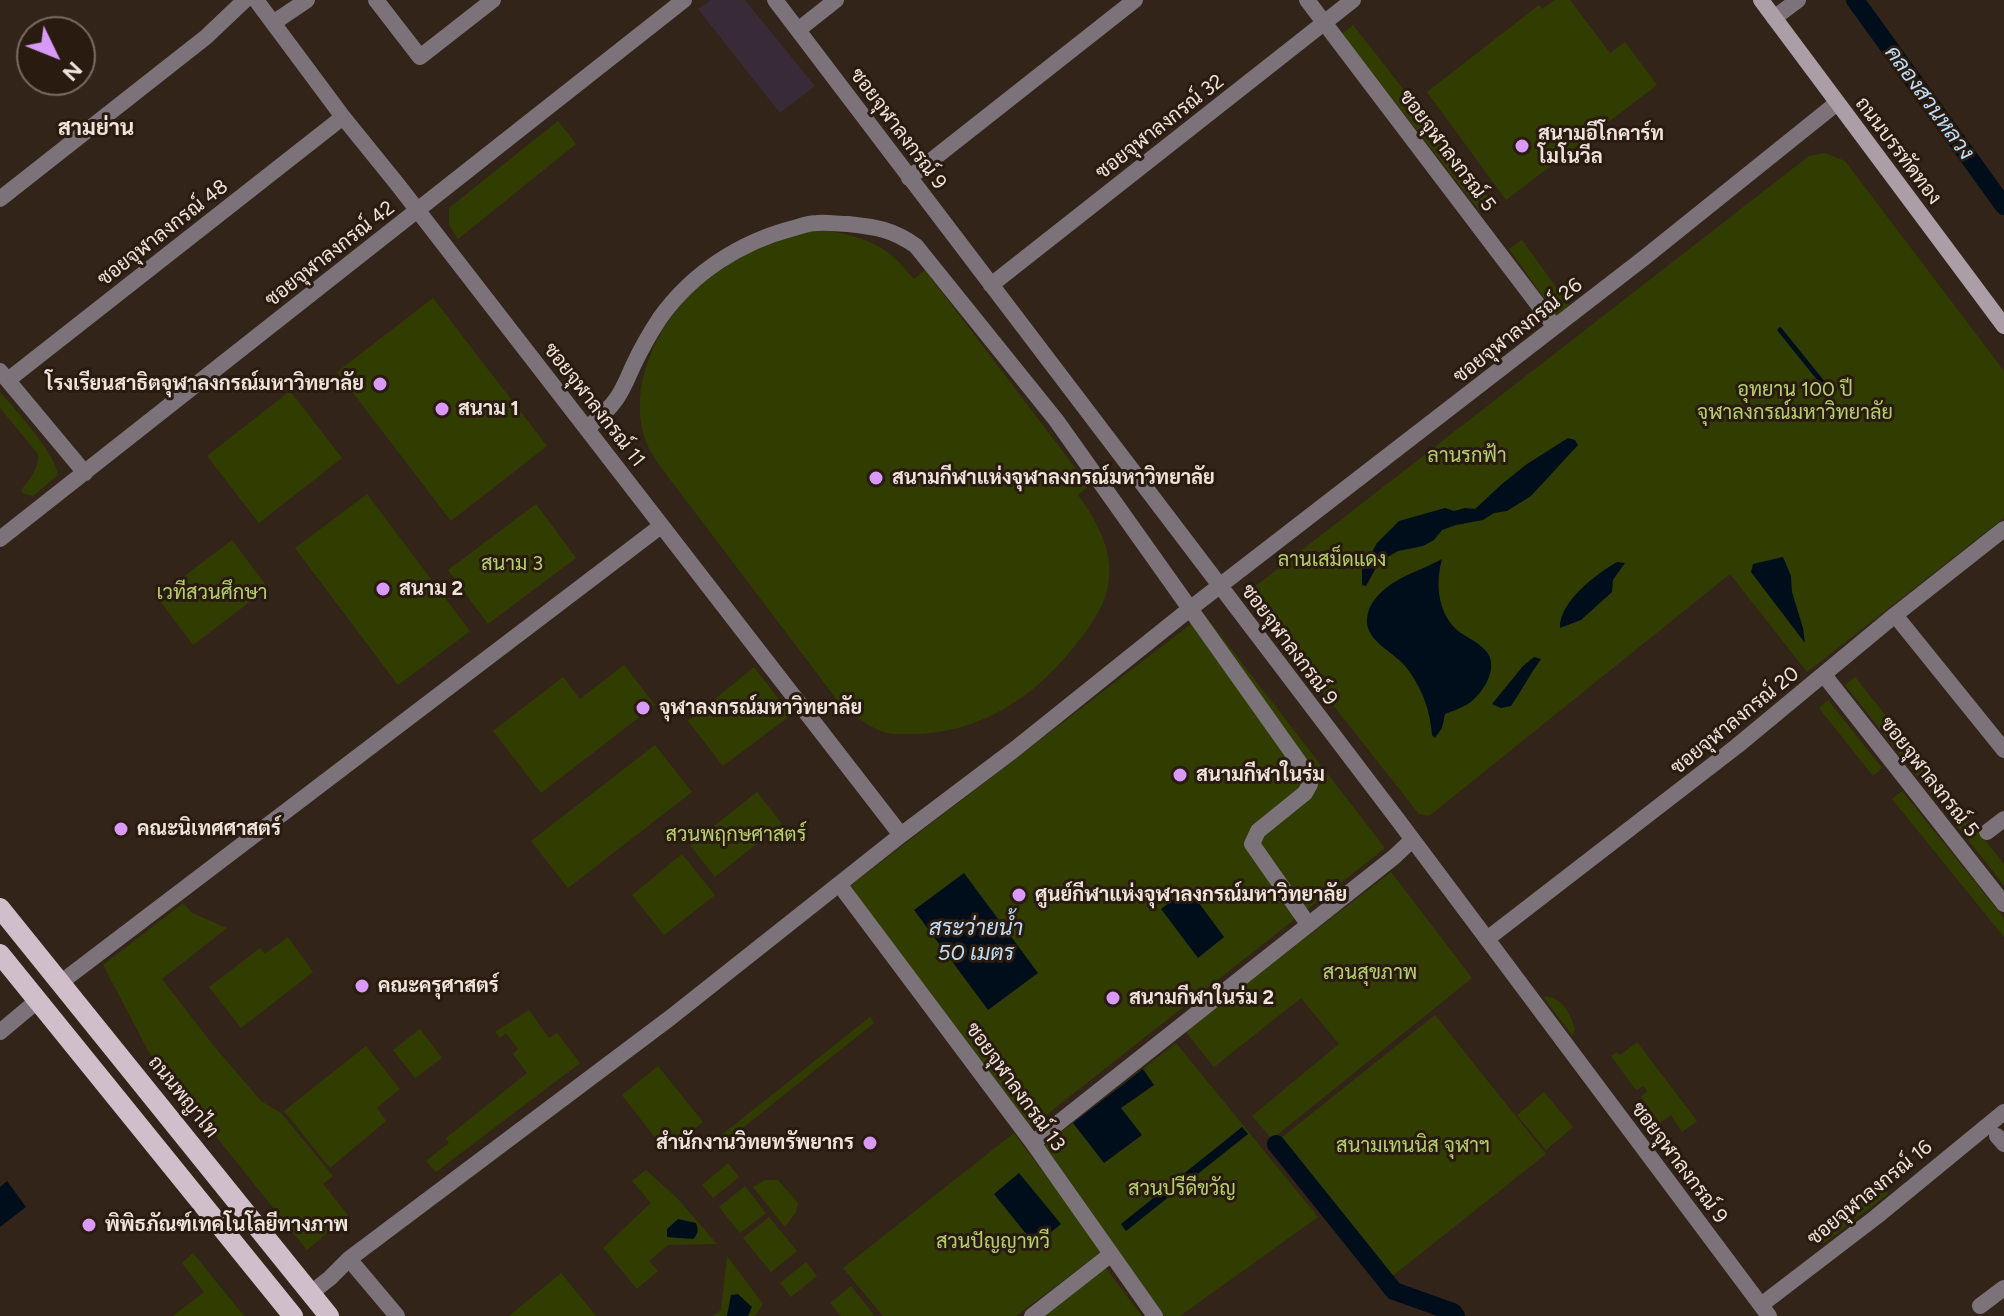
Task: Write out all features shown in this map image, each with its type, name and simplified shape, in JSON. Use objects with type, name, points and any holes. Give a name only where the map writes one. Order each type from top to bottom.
[{"type":"main road","name":"ถนนบรรทัดทอง","points":[[1761,0],[2004,326]]},
{"type":"main road","name":"ถนนพญาไท","points":[[0,908],[329,1316]]},
{"type":"main road","points":[[0,954],[284,1313]]},
{"type":"main road","points":[[37,1001],[60,983]]},
{"type":"street","points":[[0,199],[206,37],[245,0]]},
{"type":"street","name":"ซอยจุฬาลงกรณ์ 11","points":[[256,0],[343,117],[901,835]]},
{"type":"street","points":[[273,23],[307,0]]},
{"type":"street","points":[[376,0],[420,57],[493,0]]},
{"type":"street","name":"ซอยจุฬาลงกรณ์ 42","points":[[0,539],[684,0]]},
{"type":"street","name":"ซอยจุฬาลงกรณ์ 9","points":[[775,0],[1765,1311]]},
{"type":"street","points":[[798,30],[836,0]]},
{"type":"street","points":[[909,178],[1135,0]]},
{"type":"street","name":"ซอยจุฬาลงกรณ์ 5","points":[[1307,0],[1555,327]]},
{"type":"street","name":"ซอยจุฬาลงกรณ์ 32","points":[[991,285],[1353,0]]},
{"type":"street","points":[[1774,18],[1798,0]]},
{"type":"street","name":"ซอยจุฬาลงกรณ์ 26","points":[[311,1293],[349,1259],[670,1018],[1015,749],[1837,103]]},
{"type":"street","name":"ซอยจุฬาลงกรณ์ 48","points":[[4,375],[343,117]]},
{"type":"street","points":[[587,428],[625,387],[645,343],[679,294],[713,265],[738,249],[767,236],[815,223],[872,226],[901,235],[916,246],[1056,420],[1309,778],[1310,784],[1305,793],[1258,831],[1252,844],[1308,924]]},
{"type":"street","points":[[4,375],[85,473]]},
{"type":"street","points":[[60,983],[661,526]]},
{"type":"street","name":"ซอยจุฬาลงกรณ์ 20","points":[[1487,939],[1704,772],[2004,529]]},
{"type":"street","points":[[1895,615],[2004,750]]},
{"type":"street","name":"ซอยจุฬาลงกรณ์ 5","points":[[1824,675],[2004,904]]},
{"type":"street","points":[[1987,832],[2004,819]]},
{"type":"street","points":[[1033,1143],[1412,840]]},
{"type":"street","name":"ซอยจุฬาลงกรณ์ 13","points":[[839,884],[1033,1143],[1155,1316]]},
{"type":"street","points":[[4,1029],[37,1001]]},
{"type":"street","name":"ซอยจุฬาลงกรณ์ 16","points":[[1765,1311],[2004,1112]]},
{"type":"street","points":[[1032,1316],[1110,1255]]},
{"type":"street","points":[[349,1259],[397,1316]]},
{"type":"street","points":[[1980,1306],[2004,1288]]},
{"type":"shaded area","points":[[711,0],[745,0],[815,86],[780,113],[698,9]]},
{"type":"green space","name":"สนามอีโกคาร์ท โมโนวีล","points":[[1555,0],[1570,0],[1610,53],[1625,42],[1657,85],[1506,200],[1427,92],[1539,5],[1542,9]]},
{"type":"green space","points":[[1353,25],[1491,201],[1479,210],[1342,34]]},
{"type":"green space","points":[[558,121],[576,144],[458,239],[449,225],[449,208]]},
{"type":"green space","name":"อุทยาน 100 ปี จุฬาลงกรณ์มหาวิทยาลัย","points":[[1825,153],[1845,161],[2004,371],[2004,518],[1807,672],[1730,574],[1429,816],[1419,814],[1250,600],[1248,592],[1809,156]]},
{"type":"green space","name":"สนามกีฬาแห่งจุฬาลงกรณ์มหาวิทยาลัย","points":[[816,230],[846,234],[874,244],[894,257],[914,279],[925,270],[1089,486],[1078,495],[1098,528],[1107,552],[1109,577],[1105,598],[1077,643],[1042,681],[1002,710],[980,721],[932,733],[887,733],[869,725],[841,705],[663,470],[644,437],[640,405],[643,378],[665,327],[682,304],[701,283],[746,252]]},
{"type":"green space","points":[[1522,240],[1569,305],[1556,315],[1509,249]]},
{"type":"green space","name":"สนาม 1","points":[[433,298],[547,446],[451,521],[337,372]]},
{"type":"green space","points":[[290,391],[342,458],[259,523],[207,456]]},
{"type":"green space","points":[[0,392],[34,432],[55,465],[58,475],[33,496],[21,490],[31,478],[38,454],[0,408]]},
{"type":"green space","name":"สนาม 2","points":[[367,494],[470,631],[398,685],[295,548]]},
{"type":"green space","name":"สนาม 3","points":[[536,504],[576,558],[488,624],[448,570]]},
{"type":"green space","name":"เวทีสวนศึกษา","points":[[232,540],[268,588],[193,645],[157,597]]},
{"type":"green space","points":[[1204,614],[1385,848],[1031,1127],[850,886]]},
{"type":"green space","points":[[624,665],[655,705],[541,793],[493,731],[563,677],[580,699]]},
{"type":"green space","points":[[754,667],[791,715],[723,766],[688,721]]},
{"type":"green space","points":[[1855,677],[2004,864],[2004,885],[1845,685]]},
{"type":"green space","points":[[1828,700],[1882,768],[1873,776],[1819,708]]},
{"type":"green space","points":[[655,745],[692,792],[568,888],[531,841]]},
{"type":"green space","points":[[1902,791],[2004,918],[2004,937],[1892,799]]},
{"type":"green space","name":"สวนพฤกษศาสตร์","points":[[757,792],[782,824],[715,877],[690,845]]},
{"type":"green space","points":[[682,854],[715,895],[664,935],[632,895]]},
{"type":"green space","name":"สวนสุขภาพ","points":[[1391,872],[1472,978],[1272,1139],[1252,1116],[1339,1044],[1301,998],[1214,1067],[1185,1031]]},
{"type":"green space","points":[[183,903],[192,913],[227,928],[162,979],[261,1101],[281,1113],[333,1176],[323,1184],[348,1215],[307,1250],[150,1054],[103,965]]},
{"type":"green space","points":[[288,937],[313,972],[241,1028],[209,987],[260,948],[265,954]]},
{"type":"green space","points":[[1544,998],[1557,1000],[1565,1008],[1575,1030],[1572,1035]]},
{"type":"green space","points":[[529,1010],[549,1038],[557,1033],[580,1063],[436,1172],[426,1161],[449,1143],[446,1138],[527,1073],[513,1054],[518,1049],[506,1033],[500,1038],[495,1032]]},
{"type":"green space","name":"สนามเทนนิส จุฬาฯ","points":[[1435,1015],[1546,1154],[1390,1278],[1280,1139]]},
{"type":"green space","points":[[870,1017],[874,1023],[720,1146],[715,1140]]},
{"type":"green space","points":[[420,1029],[442,1058],[415,1078],[393,1050]]},
{"type":"green space","points":[[1637,1042],[1697,1121],[1682,1132],[1671,1115],[1660,1123],[1641,1097],[1647,1091],[1644,1086],[1636,1090],[1611,1056],[1617,1052],[1620,1055]]},
{"type":"green space","name":"สวนปรีดีขวัญ","points":[[1176,1043],[1318,1217],[1180,1316],[1164,1316],[1043,1146]]},
{"type":"green space","points":[[366,1046],[400,1089],[377,1108],[386,1121],[330,1168],[284,1111]]},
{"type":"green space","points":[[658,1066],[703,1122],[666,1152],[622,1095]]},
{"type":"green space","points":[[1544,1092],[1573,1127],[1546,1150],[1517,1115]]},
{"type":"green space","name":"สวนปัญญาทวี","points":[[1014,1133],[1102,1251],[1016,1316],[883,1316],[843,1268]]},
{"type":"green space","points":[[728,1163],[739,1177],[713,1198],[702,1185]]},
{"type":"green space","points":[[646,1170],[677,1198],[717,1244],[668,1245],[649,1261],[658,1271],[637,1289],[603,1248],[651,1203],[632,1181]]},
{"type":"green space","points":[[765,1180],[778,1180],[798,1203],[796,1212],[785,1227],[753,1187]]},
{"type":"green space","points":[[745,1186],[766,1213],[740,1233],[719,1207]]},
{"type":"green space","points":[[1882,1187],[1888,1194],[1823,1244],[1817,1237]]},
{"type":"green space","points":[[769,1217],[797,1251],[771,1272],[743,1238]]},
{"type":"green space","points":[[193,1253],[244,1316],[173,1316],[204,1292],[182,1263]]},
{"type":"green space","points":[[727,1256],[763,1304],[755,1316],[713,1316],[721,1310]]},
{"type":"green space","points":[[806,1262],[817,1276],[791,1297],[780,1283]]},
{"type":"green space","points":[[1105,1267],[1142,1316],[1043,1316]]},
{"type":"green space","points":[[561,1273],[596,1316],[509,1316]]},
{"type":"green space","points":[[851,1286],[873,1316],[841,1316],[830,1303]]},
{"type":"water","points":[[1568,438],[1578,445],[1531,496],[1507,511],[1442,530],[1434,540],[1423,546],[1398,551],[1377,566],[1366,586],[1362,585],[1362,570],[1377,543],[1399,521],[1445,508],[1454,511],[1475,509],[1527,464]]},
{"type":"water","points":[[1783,557],[1791,576],[1805,643],[1751,572],[1753,564]]},
{"type":"water","points":[[1442,559],[1439,585],[1443,610],[1456,629],[1486,651],[1491,665],[1488,680],[1479,694],[1468,704],[1445,714],[1442,728],[1435,738],[1425,701],[1414,678],[1374,638],[1367,623],[1371,606],[1383,590]]},
{"type":"water","points":[[1617,562],[1625,563],[1613,580],[1612,592],[1581,620],[1560,628],[1561,618],[1572,599],[1589,581]]},
{"type":"water","points":[[1534,657],[1541,659],[1511,706],[1501,708],[1492,704],[1523,666]]},
{"type":"water","name":"สระว่ายน้ำ 50 เมตร","points":[[964,873],[1038,973],[988,1010],[914,910]]},
{"type":"water","points":[[1188,888],[1224,937],[1198,958],[1161,909]]},
{"type":"water","points":[[1143,1069],[1154,1085],[1121,1108],[1142,1135],[1104,1163],[1073,1123]]},
{"type":"water","points":[[1242,1127],[1248,1134],[1126,1231],[1121,1224]]},
{"type":"water","points":[[1019,1173],[1061,1224],[1035,1245],[994,1194]]},
{"type":"water","points":[[7,1181],[26,1207],[0,1227],[0,1187]]},
{"type":"water","points":[[678,1219],[696,1223],[698,1232],[693,1239],[667,1237],[667,1229]]},
{"type":"water","points":[[738,1294],[752,1307],[748,1316],[727,1316],[731,1295]]},
{"type":"waterway","name":"คลองสวนหลวง","points":[[1855,0],[2004,206]]},
{"type":"waterway","points":[[1780,330],[1826,387]]},
{"type":"waterway","points":[[1276,1144],[1394,1291],[1453,1312],[1456,1316]]},
{"type":"place","name":"สนามอีโกคาร์ท โมโนวีล","points":[[1522,146]]},
{"type":"place","name":"โรงเรียนสาธิตจุฬาลงกรณ์มหาวิทยาลัย","points":[[380,384]]},
{"type":"place","name":"สนาม 1","points":[[442,409]]},
{"type":"place","name":"สนามกีฬาแห่งจุฬาลงกรณ์มหาวิทยาลัย","points":[[876,478]]},
{"type":"place","name":"สนาม 2","points":[[383,589]]},
{"type":"place","name":"จุฬาลงกรณ์มหาวิทยาลัย","points":[[643,708]]},
{"type":"place","name":"สนามกีฬาในร่ม","points":[[1180,775]]},
{"type":"place","name":"คณะนิเทศศาสตร์","points":[[121,829]]},
{"type":"place","name":"ศูนย์กีฬาแห่งจุฬาลงกรณ์มหาวิทยาลัย","points":[[1019,895]]},
{"type":"place","name":"คณะครุศาสตร์","points":[[362,986]]},
{"type":"place","name":"สนามกีฬาในร่ม 2","points":[[1113,998]]},
{"type":"place","name":"สำนักงานวิทยทรัพยากร","points":[[870,1143]]},
{"type":"place","name":"พิพิธภัณฑ์เทคโนโลยีทางภาพ","points":[[89,1225]]},
{"type":"district","name":"สามย่าน","points":[[96,129]]},
{"type":"park label","name":"ลานรกฟ้า","points":[[1467,456]]},
{"type":"park label","name":"ลานเสม็ดแดง","points":[[1332,560]]}]
